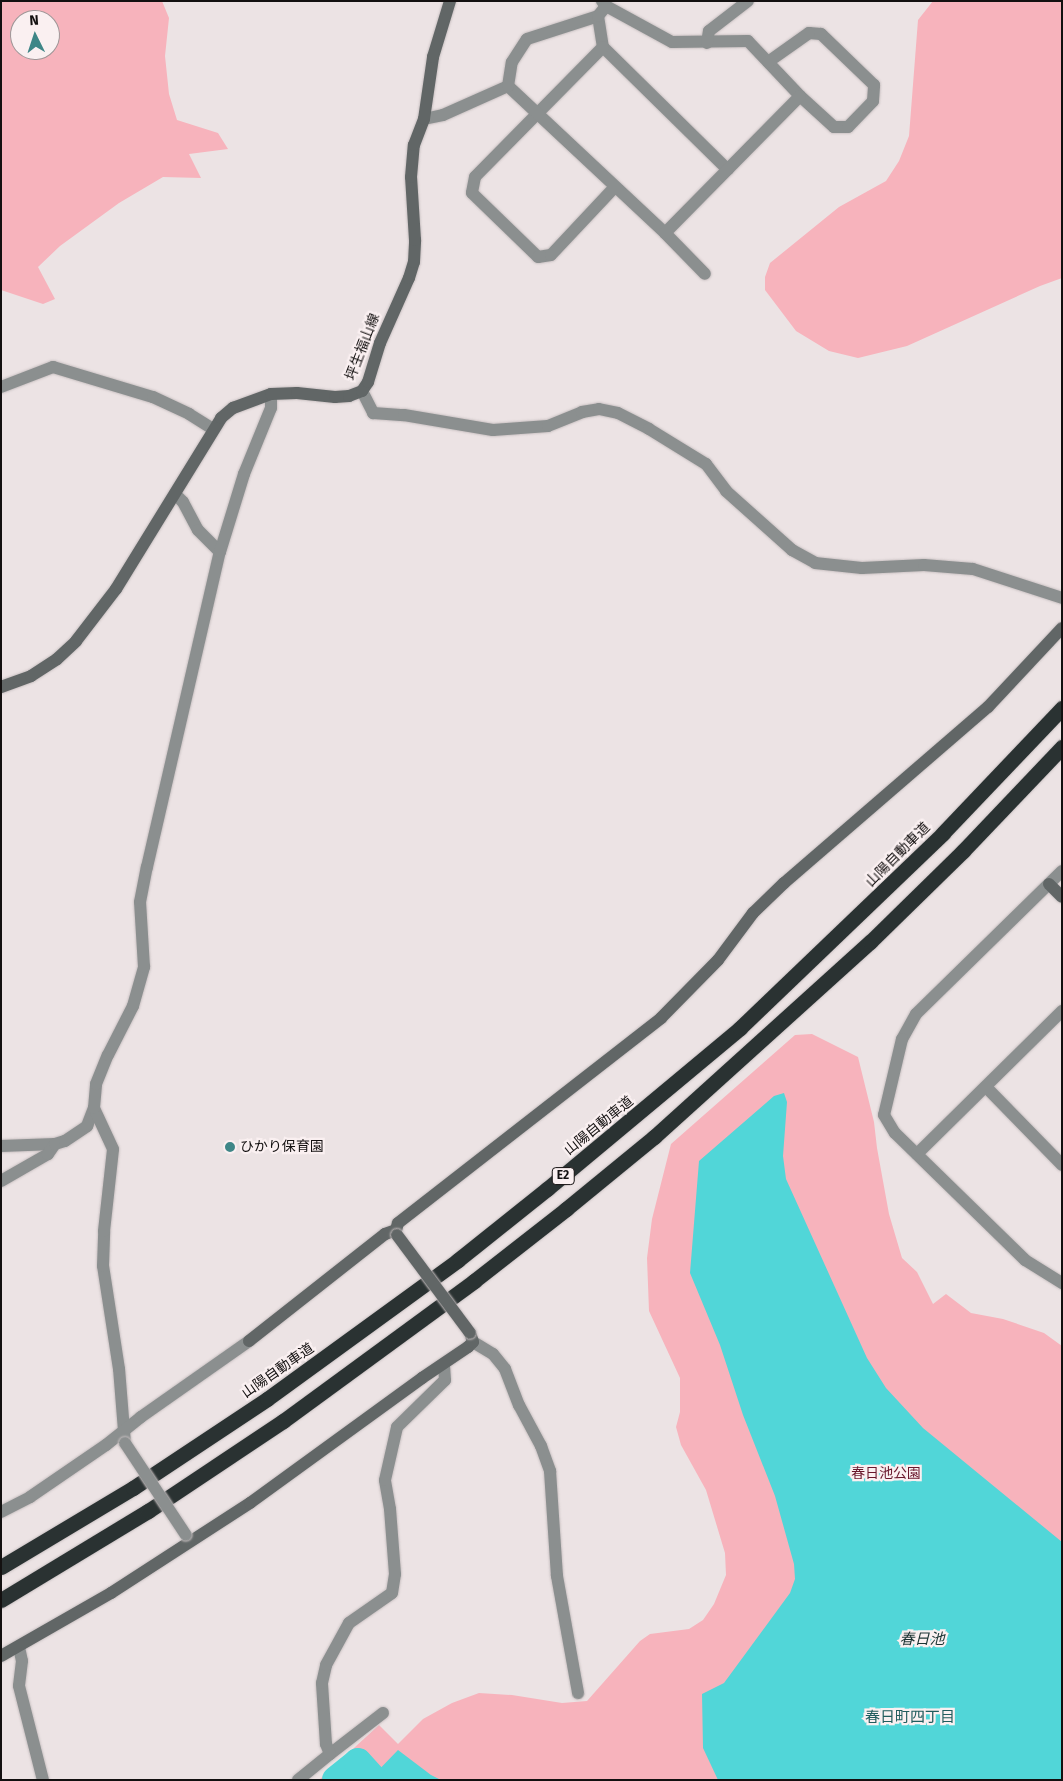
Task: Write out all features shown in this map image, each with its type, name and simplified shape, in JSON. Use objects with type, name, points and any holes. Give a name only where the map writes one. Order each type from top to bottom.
[{"type":"highway","name":"山陽自動車道","points":[[1,1568],[133,1488],[267,1399],[458,1260],[547,1189],[740,1028],[943,833],[1062,708]]},
{"type":"highway","name":"E2","points":[[1,1600],[148,1511],[283,1421],[474,1281],[574,1203],[661,1131],[870,942],[963,851],[1062,747]]},
{"type":"street","name":"坪生福山線","points":[[1,687],[31,676],[57,659],[76,641],[116,589],[221,418],[233,408],[271,394],[335,397],[349,396],[362,392],[368,382],[380,343],[409,278],[414,262],[415,240],[411,177],[414,145],[424,118],[433,57],[450,1]]},
{"type":"street","points":[[707,43],[709,31],[748,1]]},
{"type":"street","points":[[508,86],[512,62],[527,39],[602,8],[672,42],[748,41],[800,96],[834,126],[848,127],[873,101],[874,86],[821,34],[809,34],[768,62]]},
{"type":"street","points":[[602,8],[602,47],[475,177],[472,193],[538,257],[551,255],[614,188]]},
{"type":"street","points":[[602,47],[728,170]]},
{"type":"street","points":[[424,118],[443,115],[508,86]]},
{"type":"street","points":[[508,86],[614,188],[665,233],[705,274]]},
{"type":"street","points":[[665,233],[800,96]]},
{"type":"street","points":[[1,387],[53,367],[153,397],[189,414],[213,430]]},
{"type":"street","points":[[362,392],[373,412],[404,414],[493,430],[548,426],[582,412],[599,409],[618,413],[649,428],[706,464],[726,491],[792,550],[815,563],[862,568],[924,565],[973,569],[1062,598]]},
{"type":"street","points":[[1,1146],[55,1144],[65,1141],[87,1126],[94,1108],[96,1084],[108,1055],[133,1006],[144,967],[140,902],[143,885],[220,552],[244,474],[271,408],[271,394]]},
{"type":"street","points":[[175,494],[183,502],[198,530],[220,552]]},
{"type":"street","points":[[578,1693],[557,1576],[550,1471],[541,1446],[519,1405],[505,1369],[493,1354],[472,1337],[396,1233],[398,1223],[661,1018],[718,960],[753,913],[784,883],[988,707],[1062,628]]},
{"type":"street","points":[[1062,871],[916,1014],[902,1039],[884,1115],[894,1133],[1025,1260],[1062,1283]]},
{"type":"street","points":[[1048,884],[1062,897]]},
{"type":"street","points":[[917,1154],[1059,1020]]},
{"type":"street","points":[[986,1087],[1062,1165]]},
{"type":"street","points":[[94,1108],[113,1149],[104,1231],[103,1266],[119,1369],[125,1438],[188,1539]]},
{"type":"street","points":[[1,1181],[48,1154],[55,1144]]},
{"type":"street","points":[[1,1512],[30,1497],[125,1438],[141,1417],[249,1341],[385,1234],[396,1233]]},
{"type":"street","points":[[1,1656],[111,1593],[188,1539],[250,1503],[444,1364],[472,1337]]},
{"type":"street","points":[[330,1754],[326,1744],[322,1683],[326,1665],[349,1623],[392,1594],[395,1574],[390,1509],[385,1480],[397,1427],[445,1380],[444,1364]]},
{"type":"street","points":[[19,1647],[22,1661],[19,1686],[43,1780]]},
{"type":"street","points":[[298,1780],[383,1713]]},
{"type":"green space","points":[[1,1],[162,1],[169,18],[165,56],[169,94],[177,120],[218,133],[228,149],[189,154],[201,178],[163,177],[119,203],[60,246],[38,267],[55,299],[43,304],[1,290]]},
{"type":"green space","points":[[933,1],[1062,1],[1062,278],[1040,286],[907,346],[858,358],[829,351],[796,331],[765,290],[765,277],[770,263],[839,207],[886,181],[899,161],[909,136],[918,20]]},
{"type":"green space","name":"春日池公園","points":[[812,1034],[858,1057],[874,1122],[889,1214],[902,1258],[917,1272],[933,1304],[946,1294],[971,1313],[1003,1319],[1044,1333],[1062,1346],[1062,1780],[319,1780],[379,1725],[398,1744],[423,1719],[452,1703],[479,1693],[512,1695],[562,1703],[587,1701],[640,1641],[650,1634],[689,1629],[703,1620],[714,1604],[726,1575],[725,1553],[706,1490],[681,1445],[676,1427],[680,1412],[680,1378],[649,1311],[647,1258],[652,1219],[671,1144],[795,1035]]},
{"type":"water","name":"春日池","points":[[784,1093],[787,1102],[783,1156],[786,1179],[867,1358],[886,1388],[923,1428],[1062,1542],[1062,1780],[718,1780],[703,1748],[702,1694],[724,1683],[790,1593],[795,1579],[794,1564],[775,1496],[743,1415],[720,1345],[690,1273],[699,1161],[774,1096]]},
{"type":"water","points":[[398,1750],[431,1775],[441,1780],[369,1780]]},
{"type":"waterway","points":[[336,1780],[358,1762],[374,1780]]},
{"type":"place","name":"ひかり保育園","points":[[230,1147]]},
{"type":"district","name":"春日町四丁目","points":[[910,1718]]}]
